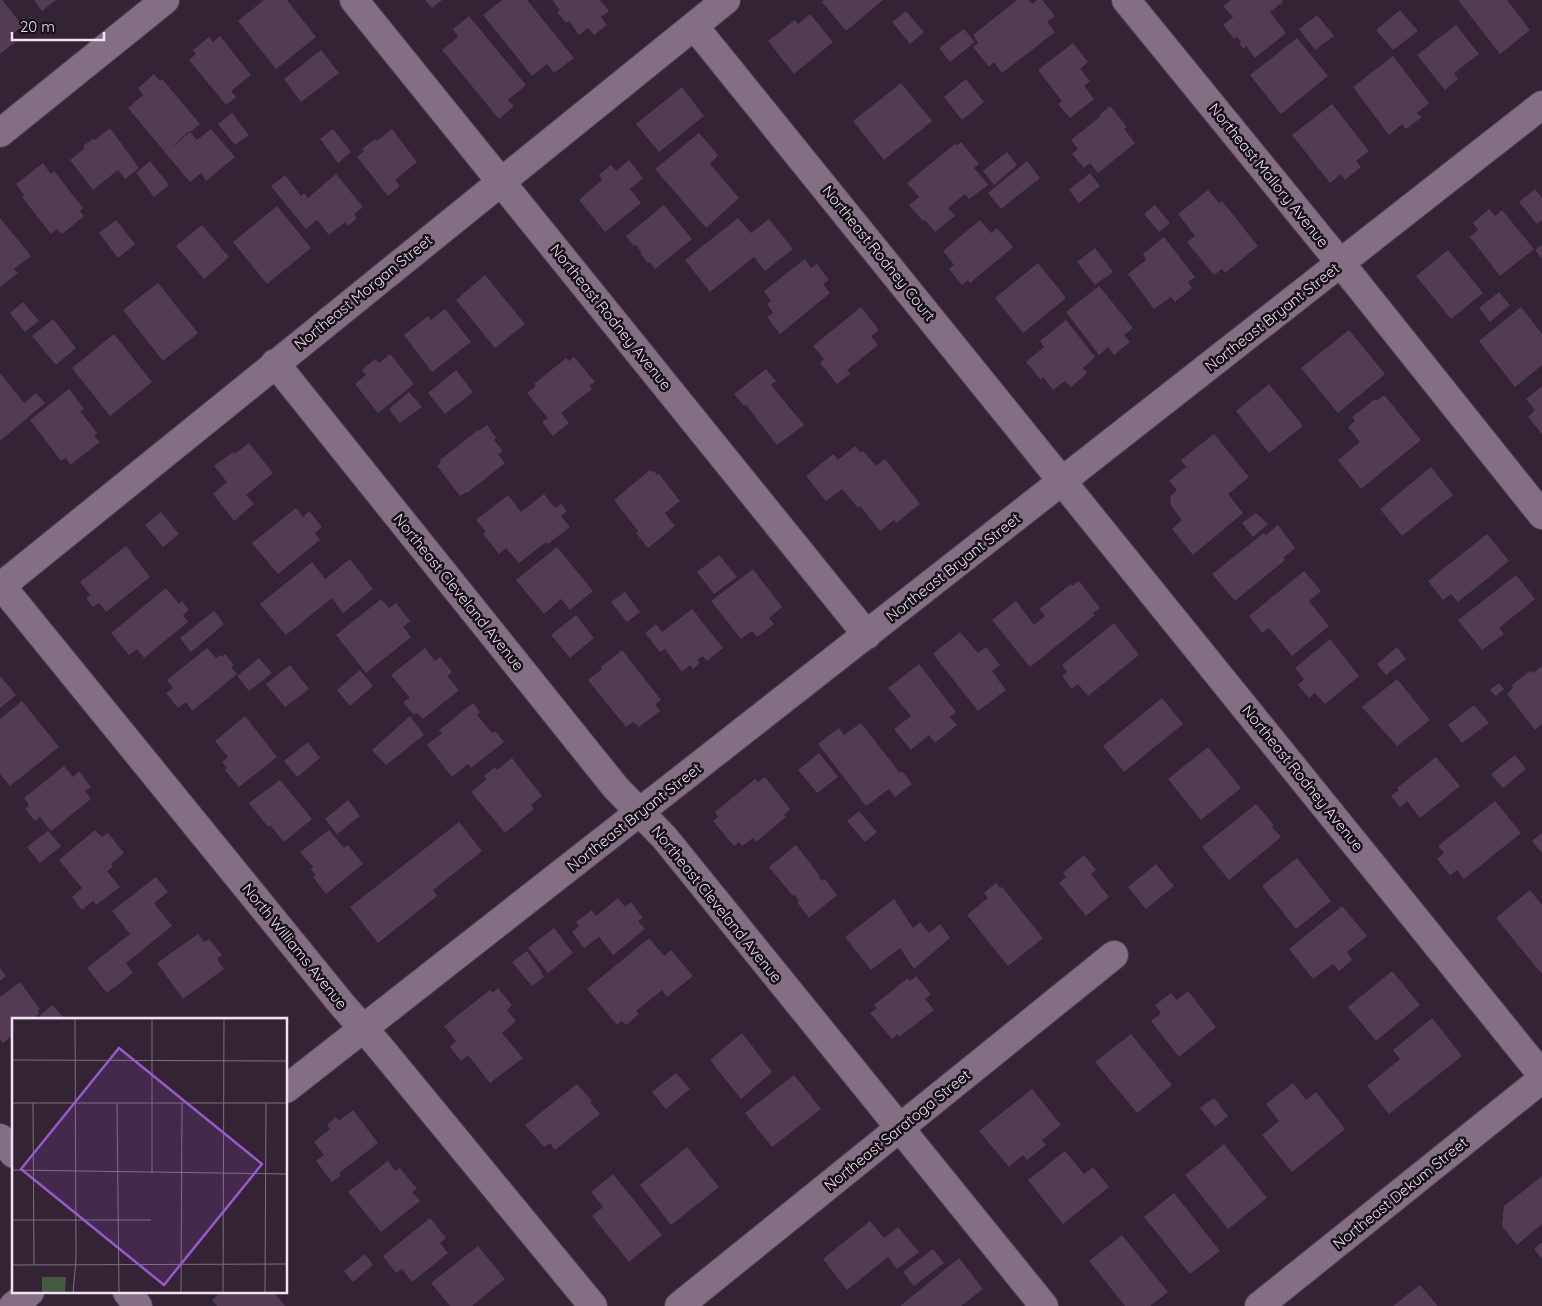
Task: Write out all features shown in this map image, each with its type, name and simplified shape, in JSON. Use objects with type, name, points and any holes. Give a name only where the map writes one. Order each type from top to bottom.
[{"type":"street","points":[[0,133],[165,0]]},
{"type":"street","name":"Northeast Rodney Avenue","points":[[354,0],[867,635]]},
{"type":"street","name":"Northeast Morgan Street","points":[[1,586],[726,0]]},
{"type":"street","name":"Northeast Mallory Avenue","points":[[1126,0],[1542,515]]},
{"type":"street","name":"Northeast Rodney Court","points":[[694,26],[1063,481]]},
{"type":"street","name":"Northeast Bryant Street","points":[[288,1087],[1542,105]]},
{"type":"street","name":"Northeast Cleveland Avenue","points":[[275,363],[616,788],[664,837],[1044,1306]]},
{"type":"street","name":"Northeast Rodney Avenue","points":[[1063,481],[1542,1075]]},
{"type":"street","name":"North Williams Avenue","points":[[1,586],[344,1007],[593,1306]]},
{"type":"street","name":"Northeast Saratoga Street","points":[[679,1306],[1114,954]]},
{"type":"street","name":"Northeast Dekum Street","points":[[1259,1306],[1542,1079]]},
{"type":"street","points":[[0,1138],[12,1152]]},
{"type":"street","points":[[13,1306],[28,1294]]},
{"type":"street","points":[[129,1294],[138,1306]]},
{"type":"building","points":[[0,0],[23,26],[10,36],[15,42],[0,54]]},
{"type":"building","points":[[34,0],[56,0],[42,11]]},
{"type":"building","points":[[264,0],[287,0],[316,37],[276,69],[238,21]]},
{"type":"building","points":[[425,0],[442,0],[432,8]]},
{"type":"building","points":[[502,0],[527,0],[574,58],[554,73],[547,64],[532,76],[483,15]]},
{"type":"building","points":[[552,0],[600,0],[609,11],[601,17],[607,25],[594,35],[588,28],[579,35],[569,21],[566,23],[557,12],[560,10]]},
{"type":"building","points":[[824,0],[883,0],[846,31],[822,2]]},
{"type":"building","points":[[1017,0],[1029,0],[1032,4],[1037,0],[1042,0],[1055,16],[1047,22],[1055,32],[1002,73],[994,62],[989,67],[973,47],[978,43],[973,35]]},
{"type":"building","points":[[1231,0],[1282,0],[1283,2],[1270,12],[1286,33],[1255,58],[1246,46],[1244,49],[1239,44],[1241,42],[1237,37],[1234,39],[1223,25],[1233,17],[1223,6]]},
{"type":"building","points":[[1458,0],[1507,0],[1530,30],[1500,54]]},
{"type":"building","points":[[1400,10],[1418,31],[1393,50],[1376,30]]},
{"type":"building","points":[[906,11],[924,32],[910,44],[892,22]]},
{"type":"building","points":[[810,14],[833,42],[794,74],[768,41],[795,20],[798,24]]},
{"type":"building","points":[[1317,15],[1334,36],[1315,50],[1299,29]]},
{"type":"building","points":[[469,16],[526,85],[508,100],[514,106],[499,119],[442,50],[458,37],[453,29]]},
{"type":"building","points":[[1456,25],[1479,54],[1454,73],[1458,79],[1445,90],[1417,55]]},
{"type":"building","points":[[964,29],[975,42],[950,62],[939,48]]},
{"type":"building","points":[[220,36],[251,75],[231,91],[236,97],[226,105],[189,60],[196,54],[193,50],[209,37],[213,42]]},
{"type":"building","points":[[1297,38],[1328,76],[1281,114],[1250,75]]},
{"type":"building","points":[[1073,43],[1088,62],[1080,69],[1090,81],[1084,86],[1094,99],[1070,118],[1058,104],[1062,101],[1038,70]]},
{"type":"building","points":[[321,50],[339,73],[301,102],[284,79]]},
{"type":"building","points":[[1393,56],[1429,103],[1417,113],[1422,117],[1406,129],[1402,124],[1389,135],[1353,87]]},
{"type":"building","points":[[154,74],[160,81],[162,79],[200,124],[190,132],[197,140],[211,129],[235,157],[206,181],[201,173],[190,182],[128,108],[143,95],[138,88]],"holes":[[[189,131],[190,132],[168,151]]]},
{"type":"building","points":[[966,79],[984,102],[962,120],[944,97]]},
{"type":"building","points":[[901,83],[932,121],[884,160],[853,121]]},
{"type":"building","points":[[682,87],[704,116],[659,152],[636,124]]},
{"type":"building","points":[[1332,104],[1369,151],[1356,161],[1361,167],[1345,180],[1341,174],[1330,183],[1292,135]]},
{"type":"building","points":[[1110,106],[1127,127],[1124,129],[1135,143],[1098,173],[1090,163],[1084,168],[1072,154],[1078,149],[1071,140],[1101,116],[1099,115]]},
{"type":"building","points":[[232,113],[249,135],[235,145],[218,124]]},
{"type":"building","points":[[110,128],[139,168],[125,179],[118,170],[93,190],[70,160],[85,148],[83,146],[93,139],[95,140]]},
{"type":"building","points":[[333,129],[351,152],[338,163],[320,139]]},
{"type":"building","points":[[392,129],[417,162],[395,180],[400,186],[388,196],[357,157],[364,151],[362,149],[375,139],[377,141]]},
{"type":"building","points":[[699,133],[718,155],[710,164],[739,198],[706,228],[655,169]]},
{"type":"building","points":[[961,142],[979,164],[974,168],[988,185],[969,199],[965,194],[948,208],[955,216],[935,232],[909,205],[919,197],[907,183],[955,144],[957,145]]},
{"type":"building","points":[[1007,152],[1017,165],[994,185],[983,171]]},
{"type":"building","points":[[629,160],[643,178],[630,189],[641,203],[605,232],[579,200],[602,180],[599,175],[611,165],[616,171]]},
{"type":"building","points":[[150,161],[169,185],[154,197],[136,173]]},
{"type":"building","points":[[1027,161],[1040,178],[1001,209],[988,193]]},
{"type":"building","points":[[43,163],[51,174],[54,171],[83,208],[80,211],[84,216],[62,234],[57,229],[51,234],[22,197],[24,195],[16,184]]},
{"type":"building","points":[[1090,173],[1100,186],[1079,203],[1069,190]]},
{"type":"building","points":[[336,174],[363,207],[354,214],[357,218],[348,226],[345,222],[329,235],[317,220],[306,229],[271,186],[285,175],[301,196],[304,193],[308,198]]},
{"type":"building","points":[[1535,189],[1542,198],[1542,220],[1537,224],[1519,202]]},
{"type":"building","points":[[1208,190],[1219,203],[1222,201],[1258,246],[1225,273],[1222,269],[1214,275],[1187,242],[1195,236],[1178,214]]},
{"type":"building","points":[[664,205],[692,239],[655,269],[640,253],[636,245],[634,246],[626,236]]},
{"type":"building","points":[[1155,205],[1170,223],[1159,232],[1144,214]]},
{"type":"building","points":[[277,206],[311,248],[267,284],[233,242]]},
{"type":"building","points":[[1489,209],[1495,216],[1502,210],[1534,249],[1500,276],[1470,237],[1478,230],[1473,223]]},
{"type":"building","points":[[0,218],[31,256],[14,269],[18,273],[0,287]]},
{"type":"building","points":[[738,218],[751,233],[769,219],[793,249],[765,271],[754,257],[710,292],[685,260]]},
{"type":"building","points":[[116,220],[135,244],[118,258],[99,233]]},
{"type":"building","points":[[980,220],[991,233],[997,228],[1013,247],[970,283],[968,280],[962,285],[949,269],[954,265],[943,251]]},
{"type":"building","points":[[202,225],[229,257],[204,279],[176,246]]},
{"type":"building","points":[[1164,237],[1195,277],[1188,282],[1192,288],[1175,302],[1171,297],[1154,309],[1128,274],[1146,260],[1143,254]]},
{"type":"building","points":[[1542,245],[1542,259],[1535,250]]},
{"type":"building","points":[[1095,248],[1113,272],[1095,285],[1077,262]]},
{"type":"building","points":[[1448,250],[1483,293],[1451,319],[1416,276]]},
{"type":"building","points":[[805,259],[811,268],[817,264],[829,280],[823,284],[830,293],[780,334],[767,317],[773,313],[767,304],[771,301],[764,291]]},
{"type":"building","points":[[1038,263],[1066,298],[1023,333],[995,298]]},
{"type":"building","points":[[485,275],[525,324],[495,348],[456,300]]},
{"type":"building","points":[[158,283],[198,333],[163,361],[123,310]]},
{"type":"building","points":[[1099,286],[1133,328],[1124,335],[1130,342],[1114,355],[1108,347],[1099,355],[1066,312]]},
{"type":"building","points":[[1499,292],[1510,305],[1490,322],[1479,308]]},
{"type":"building","points":[[23,302],[39,321],[25,332],[10,313]]},
{"type":"building","points":[[861,307],[879,330],[871,336],[878,345],[847,370],[850,374],[837,384],[820,363],[824,359],[813,346]]},
{"type":"building","points":[[1521,307],[1542,334],[1542,365],[1515,387],[1479,341]]},
{"type":"building","points":[[445,309],[471,342],[432,372],[404,335],[428,316],[431,320]]},
{"type":"building","points":[[53,319],[76,348],[56,365],[32,336]]},
{"type":"building","points":[[1066,320],[1095,357],[1083,368],[1087,373],[1071,387],[1065,381],[1053,390],[1043,377],[1041,380],[1026,362],[1044,347],[1040,341]]},
{"type":"building","points":[[1349,330],[1385,374],[1338,413],[1301,368]]},
{"type":"building","points":[[114,334],[152,382],[110,416],[72,368]]},
{"type":"building","points":[[390,354],[414,384],[378,413],[355,384],[366,375],[362,370],[375,359],[379,363]]},
{"type":"building","points":[[574,357],[595,382],[589,386],[592,389],[561,413],[569,423],[553,436],[542,422],[548,418],[527,393],[536,386],[534,384],[566,358],[569,361]]},
{"type":"building","points":[[766,369],[776,381],[771,385],[804,425],[777,445],[746,405],[744,406],[734,394]]},
{"type":"building","points":[[456,370],[473,392],[445,414],[428,393]]},
{"type":"building","points":[[0,373],[24,403],[36,393],[45,403],[0,441]]},
{"type":"building","points":[[1269,384],[1303,426],[1269,453],[1236,411]]},
{"type":"building","points":[[1542,386],[1542,434],[1528,417],[1535,410],[1526,399]]},
{"type":"building","points":[[69,389],[84,409],[80,411],[97,433],[94,436],[100,442],[70,465],[66,458],[61,461],[30,420]]},
{"type":"building","points":[[409,392],[422,407],[400,423],[389,409]]},
{"type":"building","points":[[1384,395],[1421,440],[1361,489],[1338,460],[1360,442],[1348,427],[1355,421],[1352,417],[1375,399],[1376,401]]},
{"type":"building","points":[[487,425],[496,438],[494,440],[503,451],[498,454],[505,463],[467,493],[460,496],[437,466],[441,462],[440,460]]},
{"type":"building","points":[[1214,434],[1249,477],[1228,494],[1243,513],[1193,555],[1172,529],[1182,520],[1170,502],[1171,496],[1177,490],[1169,481],[1186,467],[1181,460]]},
{"type":"building","points":[[249,443],[273,473],[246,495],[254,504],[234,521],[213,494],[227,482],[214,466]]},
{"type":"building","points":[[855,446],[860,452],[863,451],[876,466],[885,459],[920,504],[896,523],[894,520],[880,531],[860,506],[858,508],[842,489],[826,501],[806,476],[833,454],[838,460]]},
{"type":"building","points":[[1431,467],[1453,495],[1402,536],[1380,509]]},
{"type":"building","points":[[650,470],[654,471],[657,475],[659,474],[680,501],[665,513],[675,526],[648,548],[636,533],[638,531],[614,500]]},
{"type":"building","points":[[544,494],[555,508],[561,504],[567,511],[561,516],[570,527],[548,544],[546,542],[519,563],[506,548],[499,554],[483,534],[486,532],[476,520],[508,495],[521,512]]},
{"type":"building","points":[[296,508],[303,517],[309,511],[322,527],[315,533],[320,540],[278,574],[252,543]]},
{"type":"building","points":[[161,512],[179,534],[163,547],[145,525]]},
{"type":"building","points":[[1256,513],[1268,524],[1253,537],[1242,523]]},
{"type":"building","points":[[1278,525],[1295,548],[1283,558],[1285,560],[1235,601],[1212,574],[1264,533],[1266,535]]},
{"type":"building","points":[[1487,534],[1509,561],[1458,602],[1451,594],[1443,600],[1428,581]]},
{"type":"building","points":[[126,546],[150,577],[106,612],[99,603],[93,607],[86,598],[90,595],[80,582]]},
{"type":"building","points":[[557,547],[593,591],[570,610],[561,599],[544,614],[516,580]]},
{"type":"building","points":[[719,555],[737,577],[714,594],[697,572]]},
{"type":"building","points":[[350,559],[373,589],[343,613],[332,598],[286,635],[260,604],[312,562],[325,579]]},
{"type":"building","points":[[753,569],[782,607],[769,618],[774,624],[757,637],[752,631],[741,639],[711,601]]},
{"type":"building","points":[[1304,571],[1321,591],[1309,601],[1329,626],[1292,656],[1269,628],[1262,633],[1249,616]]},
{"type":"building","points":[[1516,575],[1535,599],[1499,628],[1504,634],[1482,650],[1458,620]]},
{"type":"building","points":[[1079,581],[1100,608],[1093,613],[1095,615],[1030,667],[992,620],[1016,601],[1034,625],[1045,616],[1039,609],[1071,584],[1072,586]]},
{"type":"building","points":[[166,588],[179,604],[182,601],[189,610],[183,615],[188,622],[144,658],[137,649],[129,655],[111,633]]},
{"type":"building","points":[[625,592],[640,612],[627,622],[611,602]]},
{"type":"building","points":[[381,599],[389,608],[396,603],[410,621],[403,627],[411,637],[366,673],[336,635]]},
{"type":"building","points":[[692,609],[723,648],[707,661],[703,656],[697,660],[700,663],[693,669],[690,665],[682,672],[665,649],[660,652],[645,633],[656,624],[662,632]]},
{"type":"building","points":[[214,611],[224,624],[191,652],[180,638]]},
{"type":"building","points":[[576,615],[594,638],[570,658],[551,635]]},
{"type":"building","points":[[1114,623],[1139,655],[1088,696],[1078,684],[1072,689],[1062,676],[1067,672],[1062,665]]},
{"type":"building","points":[[960,632],[978,653],[986,647],[1000,665],[992,671],[1006,690],[978,711],[933,654]]},
{"type":"building","points":[[1330,639],[1359,676],[1325,704],[1315,693],[1309,698],[1298,685],[1304,679],[1295,668]]},
{"type":"building","points":[[1397,647],[1406,659],[1386,675],[1377,664]]},
{"type":"building","points":[[207,648],[216,658],[221,655],[222,657],[225,654],[234,665],[231,667],[237,674],[192,711],[186,702],[178,708],[166,693],[173,688],[167,680]]},
{"type":"building","points":[[425,648],[435,661],[440,657],[452,672],[447,676],[459,690],[423,719],[417,713],[414,715],[403,702],[410,698],[391,675]]},
{"type":"building","points":[[622,650],[661,700],[655,704],[660,711],[639,727],[633,722],[626,727],[588,680]]},
{"type":"building","points":[[259,658],[272,673],[249,691],[237,676]]},
{"type":"building","points":[[919,664],[956,712],[950,717],[957,725],[935,743],[929,735],[911,750],[894,729],[911,716],[888,688]]},
{"type":"building","points":[[290,665],[309,689],[285,707],[266,684]]},
{"type":"building","points":[[1542,666],[1542,724],[1535,730],[1507,694],[1513,688],[1512,685],[1530,671],[1533,673]]},
{"type":"building","points":[[360,670],[373,686],[350,706],[337,690]]},
{"type":"building","points":[[0,676],[16,695],[0,708]]},
{"type":"building","points":[[1397,679],[1430,720],[1397,746],[1362,707]]},
{"type":"building","points":[[1499,683],[1504,689],[1496,696],[1490,690]]},
{"type":"building","points":[[1162,698],[1183,724],[1124,772],[1103,746]]},
{"type":"building","points":[[22,701],[59,747],[10,786],[0,774],[0,719]]},
{"type":"building","points":[[473,703],[480,712],[477,715],[492,733],[495,731],[504,742],[471,768],[468,764],[452,777],[427,745],[442,733],[439,730]]},
{"type":"building","points":[[1474,705],[1489,723],[1462,743],[1448,725]]},
{"type":"building","points":[[245,716],[277,757],[239,787],[225,770],[227,768],[222,762],[228,757],[215,741]]},
{"type":"building","points":[[410,716],[424,735],[386,765],[372,750]]},
{"type":"building","points":[[861,723],[900,773],[902,771],[912,784],[895,797],[889,789],[866,806],[818,744],[839,728],[844,735]]},
{"type":"building","points":[[308,742],[320,758],[297,777],[284,761]]},
{"type":"building","points":[[1208,747],[1241,788],[1201,820],[1168,779]]},
{"type":"building","points":[[819,753],[838,777],[817,793],[798,770]]},
{"type":"building","points":[[1515,755],[1526,769],[1503,788],[1491,774]]},
{"type":"building","points":[[1436,757],[1460,786],[1420,818],[1407,801],[1400,807],[1391,796],[1399,790],[1397,788]]},
{"type":"building","points":[[512,758],[542,796],[531,805],[534,809],[505,833],[471,792],[487,779],[484,776],[495,767],[497,770]]},
{"type":"building","points":[[64,766],[73,777],[79,771],[91,787],[85,791],[91,799],[51,831],[40,817],[35,821],[25,809],[29,805],[24,798]]},
{"type":"building","points":[[765,777],[790,809],[784,815],[786,817],[756,842],[753,838],[742,846],[739,842],[734,846],[713,821],[718,817],[715,812],[755,779],[758,782]]},
{"type":"building","points":[[280,780],[312,819],[284,842],[270,825],[268,827],[249,803]]},
{"type":"building","points":[[348,800],[360,816],[337,834],[325,819]]},
{"type":"building","points":[[1495,801],[1521,833],[1464,879],[1457,870],[1450,875],[1437,859],[1444,853],[1438,846]]},
{"type":"building","points":[[1256,804],[1274,825],[1272,827],[1281,837],[1229,880],[1202,847]]},
{"type":"building","points":[[859,811],[877,832],[865,842],[847,821]]},
{"type":"building","points":[[459,822],[482,851],[433,890],[437,896],[378,943],[350,907]]},
{"type":"building","points":[[95,830],[102,837],[108,833],[124,853],[111,864],[113,867],[107,871],[120,887],[96,905],[93,901],[82,910],[72,897],[82,888],[59,860]]},
{"type":"building","points":[[329,830],[344,848],[348,845],[363,864],[326,894],[313,877],[316,875],[311,869],[313,867],[300,852]]},
{"type":"building","points":[[48,831],[61,846],[40,863],[27,847]]},
{"type":"building","points":[[1542,833],[1542,853],[1532,841]]},
{"type":"building","points":[[796,845],[820,876],[818,877],[823,881],[825,879],[837,895],[809,918],[797,902],[799,901],[795,895],[793,896],[769,867]]},
{"type":"building","points":[[1084,855],[1096,870],[1091,874],[1109,897],[1086,916],[1059,883],[1066,877],[1063,873]]},
{"type":"building","points":[[1297,858],[1331,901],[1296,929],[1262,886]]},
{"type":"building","points":[[1156,864],[1174,886],[1146,909],[1128,887]]},
{"type":"building","points":[[156,877],[168,892],[154,903],[172,926],[126,963],[133,973],[107,993],[87,968],[130,934],[112,911]]},
{"type":"building","points":[[996,883],[1000,888],[1002,887],[1043,938],[1008,966],[967,915],[988,898],[984,893]]},
{"type":"building","points":[[1530,890],[1542,905],[1541,973],[1496,918]]},
{"type":"building","points":[[618,898],[625,907],[631,902],[643,918],[638,921],[645,929],[613,955],[599,937],[584,948],[572,932],[579,926],[576,922],[592,910],[596,916]]},
{"type":"building","points":[[894,899],[913,928],[920,922],[929,933],[940,924],[950,938],[914,969],[900,948],[871,970],[845,937]]},
{"type":"building","points":[[1342,906],[1367,936],[1347,952],[1352,960],[1339,971],[1333,964],[1313,979],[1289,949]]},
{"type":"building","points":[[554,928],[573,953],[548,973],[528,948]]},
{"type":"building","points":[[198,934],[204,942],[209,939],[222,955],[217,959],[224,969],[183,999],[157,963]]},
{"type":"building","points":[[649,938],[664,956],[671,950],[693,976],[667,997],[662,990],[636,1011],[639,1014],[626,1025],[622,1021],[617,1025],[587,989]]},
{"type":"building","points":[[527,951],[544,977],[532,986],[512,962]]},
{"type":"building","points":[[0,968],[6,976],[0,981]]},
{"type":"building","points":[[1392,971],[1420,1005],[1376,1041],[1348,1007]]},
{"type":"building","points":[[916,976],[931,994],[925,999],[934,1010],[899,1037],[898,1034],[892,1039],[870,1013],[877,1008],[874,1005],[908,978],[910,981]]},
{"type":"building","points":[[20,982],[40,1009],[34,1018],[12,1018],[12,1036],[3,1043],[0,1039],[0,997]]},
{"type":"building","points":[[498,988],[512,1005],[507,1010],[516,1021],[502,1033],[523,1058],[490,1083],[468,1055],[461,1061],[450,1047],[456,1041],[444,1026],[490,990],[493,993]]},
{"type":"building","points":[[1188,991],[1216,1027],[1179,1057],[1151,1021],[1161,1013],[1155,1005],[1171,993],[1177,1000]]},
{"type":"building","points":[[52,1005],[64,1018],[37,1018]]},
{"type":"building","points":[[1432,1018],[1462,1056],[1389,1114],[1367,1086],[1400,1059],[1393,1050]]},
{"type":"building","points":[[742,1033],[772,1072],[741,1099],[710,1060]]},
{"type":"building","points":[[1131,1034],[1172,1085],[1137,1113],[1095,1062]]},
{"type":"building","points":[[676,1073],[690,1089],[666,1109],[652,1092]]},
{"type":"building","points":[[794,1075],[821,1109],[772,1147],[745,1113]]},
{"type":"building","points":[[1293,1083],[1306,1100],[1316,1092],[1345,1129],[1292,1172],[1262,1135],[1279,1121],[1266,1104]]},
{"type":"building","points":[[577,1084],[592,1101],[590,1102],[600,1114],[555,1150],[550,1143],[544,1147],[525,1125]]},
{"type":"building","points":[[1032,1089],[1061,1125],[1042,1140],[1046,1145],[1027,1160],[1023,1155],[1009,1167],[979,1131]]},
{"type":"building","points":[[1214,1098],[1228,1116],[1215,1127],[1200,1108]]},
{"type":"building","points":[[353,1110],[378,1143],[339,1173],[341,1175],[332,1182],[316,1161],[324,1155],[314,1142],[330,1129],[327,1125],[336,1117],[339,1121]]},
{"type":"building","points":[[1224,1144],[1267,1198],[1228,1229],[1185,1175]]},
{"type":"building","points":[[687,1147],[719,1187],[671,1225],[640,1185]]},
{"type":"building","points":[[1065,1151],[1084,1174],[1093,1167],[1109,1187],[1063,1224],[1028,1180]]},
{"type":"building","points":[[388,1161],[395,1171],[400,1168],[417,1189],[412,1192],[420,1201],[381,1232],[348,1192]]},
{"type":"building","points":[[613,1174],[662,1235],[629,1262],[592,1216],[603,1207],[591,1192]]},
{"type":"building","points":[[1542,1176],[1542,1224],[1517,1245],[1502,1226],[1504,1206]]},
{"type":"building","points":[[1174,1193],[1220,1251],[1190,1274],[1144,1217]]},
{"type":"building","points":[[430,1218],[446,1238],[440,1243],[448,1253],[412,1282],[402,1269],[396,1273],[383,1256]]},
{"type":"building","points":[[870,1221],[884,1238],[898,1227],[919,1252],[897,1269],[888,1257],[847,1290],[823,1259]]},
{"type":"building","points":[[1122,1235],[1168,1292],[1150,1306],[1125,1306],[1089,1261]]},
{"type":"building","points":[[1542,1242],[1542,1259],[1534,1249]]},
{"type":"building","points":[[478,1246],[505,1279],[472,1306],[450,1306],[431,1283]]},
{"type":"building","points":[[933,1249],[944,1263],[914,1286],[903,1272]]},
{"type":"building","points":[[365,1254],[373,1265],[353,1282],[344,1271]]},
{"type":"building","points":[[959,1258],[983,1289],[961,1306],[900,1306]]},
{"type":"building","points":[[1420,1285],[1438,1306],[1393,1306]]},
{"type":"building","points":[[219,1294],[276,1294],[285,1306],[217,1306],[212,1300]]}]
